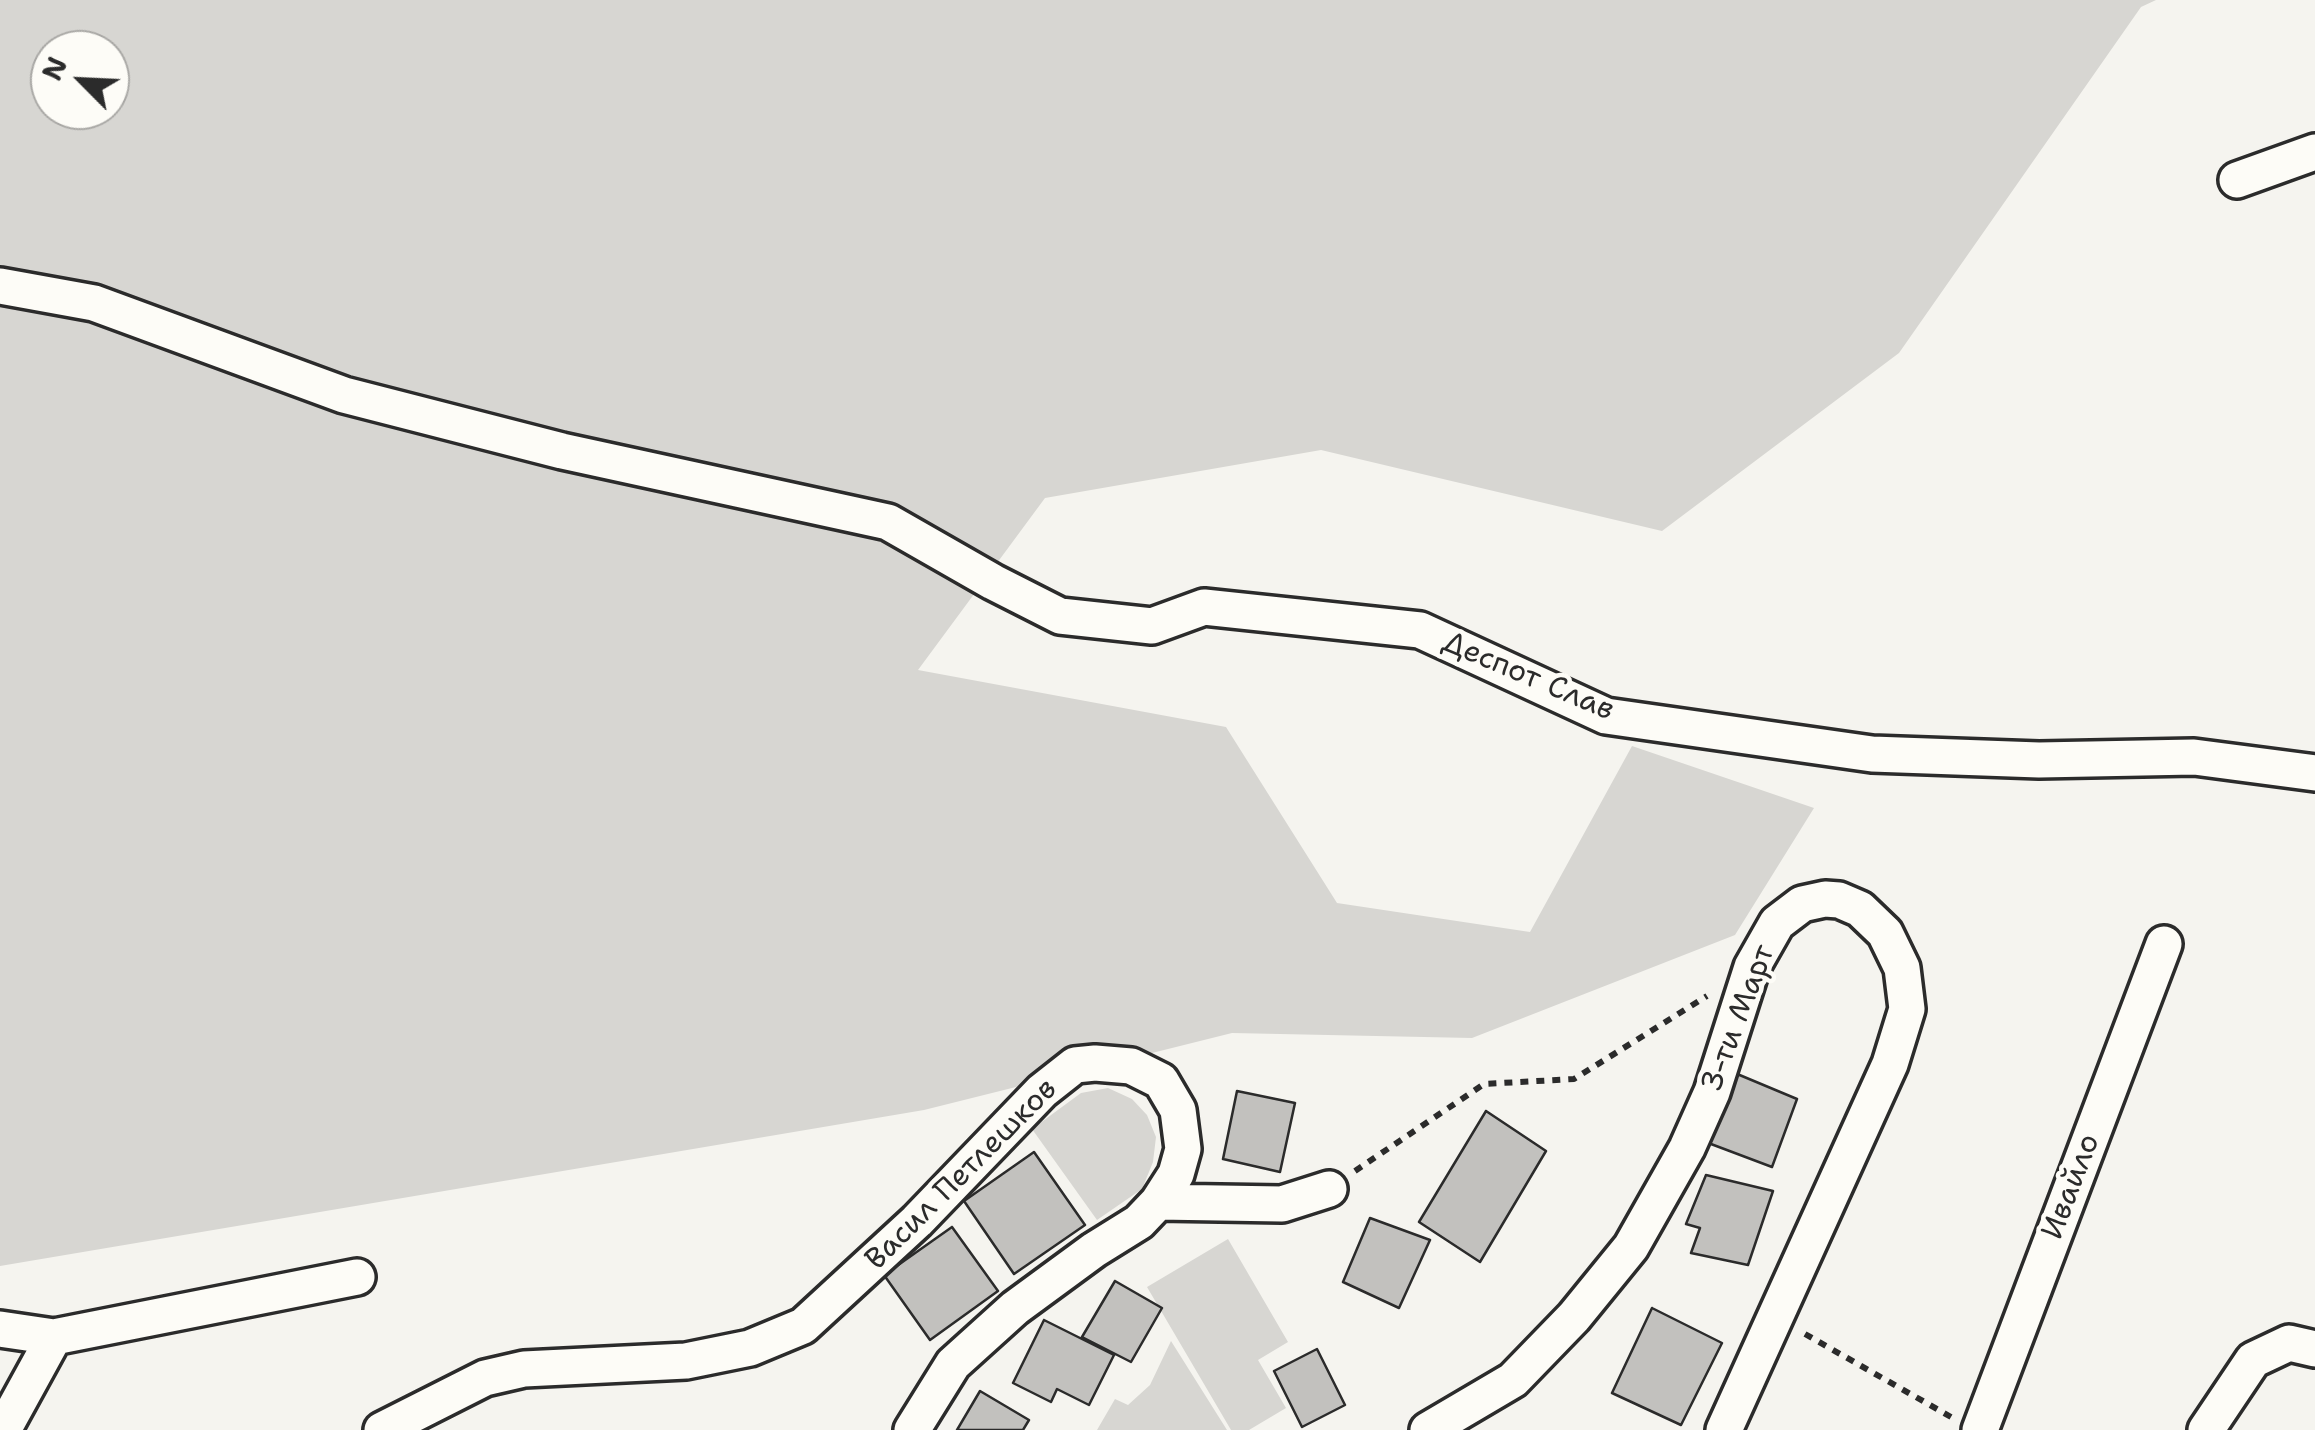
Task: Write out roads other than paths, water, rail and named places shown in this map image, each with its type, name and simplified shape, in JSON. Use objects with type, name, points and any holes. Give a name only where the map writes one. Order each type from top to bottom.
[{"type":"street","points":[[2237,180],[2315,152]]},
{"type":"street","name":"Деспот Слав","points":[[0,286],[94,303],[344,395],[562,451],[888,522],[1060,616],[1152,626],[1204,608],[1420,630],[1606,716],[1872,754],[2038,760],[2194,757],[2315,773]]},
{"type":"street","name":"3-ти Март","points":[[1428,1430],[1513,1380],[1574,1317],[1631,1248],[1687,1148],[1712,1092],[1752,967],[1776,924],[1802,904],[1839,900],[1860,909],[1885,933],[1902,968],[1907,1009],[1883,1081],[1724,1430]]},
{"type":"street","name":"Ивайло","points":[[1968,1425],[2164,944]]},
{"type":"street","name":"Васил Петлешков","points":[[382,1430],[485,1378],[524,1369],[686,1362],[750,1348],[802,1326],[917,1221],[1042,1090],[1075,1065],[1131,1066],[1161,1081],[1178,1110],[1183,1150],[1176,1174],[1158,1202],[1140,1222],[1094,1250],[1015,1308],[953,1364],[912,1430]]},
{"type":"street","points":[[1158,1202],[1282,1204],[1329,1188]]},
{"type":"street","points":[[0,1328],[54,1337],[357,1277]]},
{"type":"street","points":[[3,1430],[54,1337]]},
{"type":"street","points":[[2206,1430],[2253,1360],[2289,1343],[2315,1349]]}]
